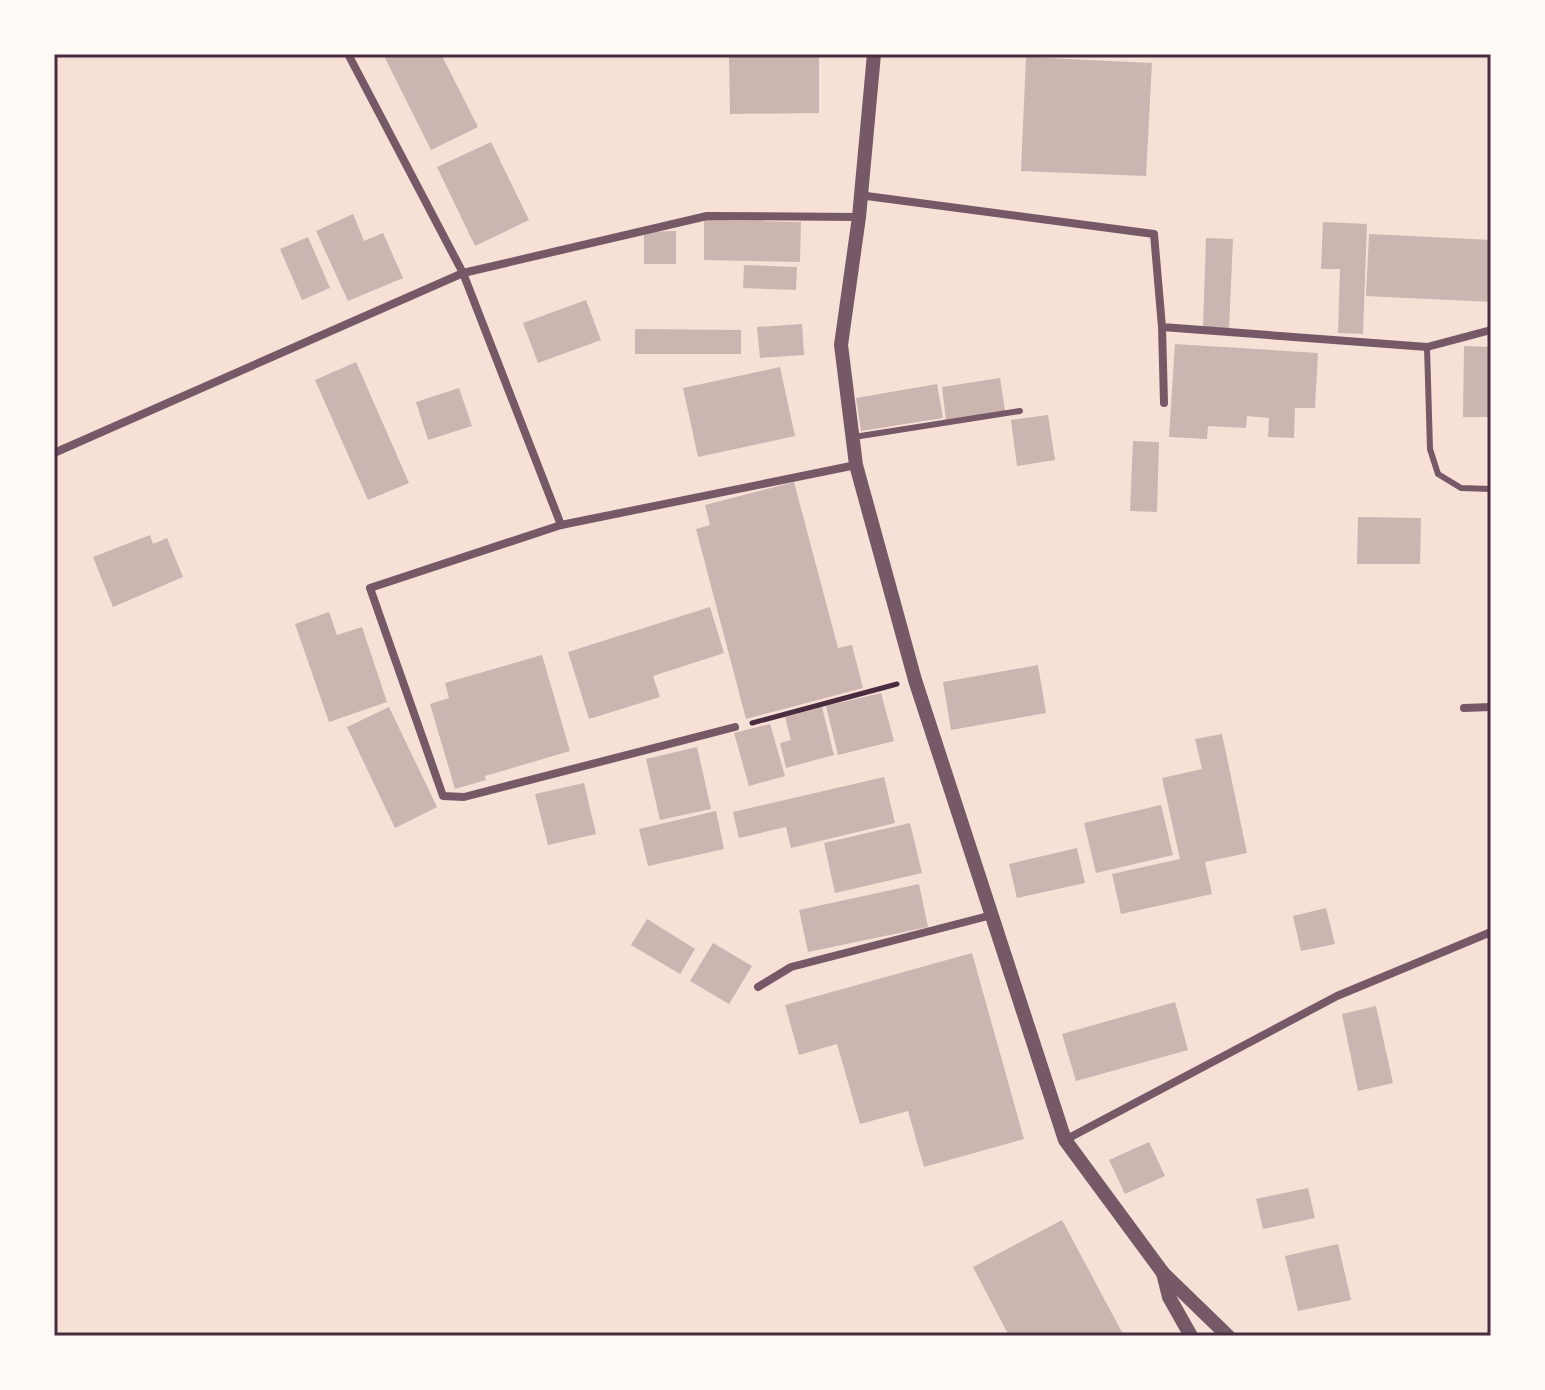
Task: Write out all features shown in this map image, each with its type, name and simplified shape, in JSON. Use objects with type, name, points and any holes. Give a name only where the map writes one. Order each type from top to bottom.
[{"type":"street","points":[[348,54],[463,273],[561,525]]},
{"type":"street","points":[[874,54],[859,217],[841,345],[856,465],[915,680],[1065,1140],[1163,1273],[1228,1336]]},
{"type":"street","points":[[859,195],[1154,234],[1162,327],[1164,403]]},
{"type":"street","points":[[54,453],[463,273],[707,216],[859,217]]},
{"type":"street","points":[[1162,327],[1427,347],[1491,330]]},
{"type":"street","points":[[735,727],[464,797],[443,796],[370,588],[561,525],[856,465]]},
{"type":"street","points":[[1464,708],[1491,707]]},
{"type":"street","points":[[758,987],[791,967],[992,915]]},
{"type":"street","points":[[1065,1140],[1337,996],[1491,932]]},
{"type":"street","points":[[1163,1273],[1169,1297],[1191,1336]]},
{"type":"lane","points":[[1427,347],[1430,449],[1438,474],[1461,488],[1491,489]]},
{"type":"lane","points":[[853,438],[1020,411]]},
{"type":"path","points":[[735,727],[915,680]]},
{"type":"building","points":[[383,54],[441,54],[478,127],[431,150]]},
{"type":"building","points":[[729,54],[819,54],[819,113],[730,114]]},
{"type":"building","points":[[1026,57],[1152,63],[1146,176],[1021,171]]},
{"type":"building","points":[[491,142],[529,220],[475,246],[437,167]]},
{"type":"building","points":[[353,214],[364,241],[383,233],[403,278],[348,301],[316,231]]},
{"type":"building","points":[[704,220],[801,222],[800,262],[704,260]]},
{"type":"building","points":[[1323,222],[1367,224],[1363,334],[1338,333],[1340,269],[1321,269]]},
{"type":"building","points":[[676,231],[676,264],[644,264],[644,232]]},
{"type":"building","points":[[1369,234],[1491,240],[1491,302],[1366,296]]},
{"type":"building","points":[[308,237],[330,288],[302,300],[280,249]]},
{"type":"building","points":[[1206,238],[1233,239],[1229,329],[1203,327]]},
{"type":"building","points":[[744,265],[797,267],[796,290],[743,288]]},
{"type":"building","points":[[586,300],[601,340],[538,363],[523,323]]},
{"type":"building","points":[[802,324],[804,355],[760,358],[757,327]]},
{"type":"building","points":[[635,329],[741,330],[741,354],[635,354]]},
{"type":"building","points":[[1175,344],[1318,353],[1315,408],[1295,408],[1294,438],[1268,437],[1269,418],[1247,416],[1246,428],[1208,426],[1207,439],[1169,437]]},
{"type":"building","points":[[1464,346],[1491,347],[1491,417],[1463,417]]},
{"type":"building","points":[[356,362],[409,483],[368,500],[315,380]]},
{"type":"building","points":[[780,367],[795,436],[698,457],[683,388]]},
{"type":"building","points":[[1000,378],[1005,411],[946,420],[942,387]]},
{"type":"building","points":[[937,384],[943,418],[861,431],[856,398]]},
{"type":"building","points":[[459,388],[472,426],[428,440],[416,402]]},
{"type":"building","points":[[1048,415],[1055,460],[1017,466],[1011,420]]},
{"type":"building","points":[[1133,441],[1159,442],[1157,512],[1130,511]]},
{"type":"building","points":[[794,482],[838,648],[852,645],[863,688],[746,719],[696,529],[710,525],[705,505]]},
{"type":"building","points":[[1358,517],[1421,518],[1420,564],[1357,564]]},
{"type":"building","points":[[150,535],[153,544],[167,538],[183,577],[113,607],[93,557]]},
{"type":"building","points":[[710,607],[724,653],[653,676],[660,697],[589,719],[568,652]]},
{"type":"building","points":[[329,612],[337,635],[362,627],[387,702],[329,722],[295,624]]},
{"type":"building","points":[[542,655],[570,751],[485,776],[486,780],[455,789],[430,704],[449,698],[445,683]]},
{"type":"building","points":[[1038,665],[1046,713],[951,730],[943,682]]},
{"type":"building","points":[[881,693],[894,741],[838,755],[826,706]]},
{"type":"building","points":[[389,707],[437,807],[395,828],[347,727]]},
{"type":"building","points":[[822,707],[834,755],[786,768],[780,743],[791,740],[785,717]]},
{"type":"building","points":[[770,724],[785,776],[749,786],[734,733]]},
{"type":"building","points":[[1222,734],[1247,853],[1205,862],[1212,894],[1121,914],[1112,874],[1180,859],[1162,778],[1202,769],[1195,739]]},
{"type":"building","points":[[697,747],[711,809],[660,820],[646,759]]},
{"type":"building","points":[[884,777],[895,823],[791,848],[786,827],[739,838],[733,812]]},
{"type":"building","points":[[584,783],[596,834],[548,845],[535,794]]},
{"type":"building","points":[[1161,805],[1173,855],[1096,873],[1084,823]]},
{"type":"building","points":[[716,811],[724,849],[648,866],[639,829]]},
{"type":"building","points":[[910,823],[922,873],[835,893],[824,843]]},
{"type":"building","points":[[1077,848],[1085,883],[1017,898],[1009,864]]},
{"type":"building","points":[[919,884],[928,927],[808,952],[799,910]]},
{"type":"building","points":[[1326,908],[1335,944],[1301,951],[1293,916]]},
{"type":"building","points":[[647,919],[695,949],[680,974],[631,945]]},
{"type":"building","points":[[713,943],[752,966],[729,1004],[690,981]]},
{"type":"building","points":[[972,953],[1024,1139],[924,1167],[908,1111],[860,1124],[837,1044],[799,1055],[785,1005]]},
{"type":"building","points":[[1175,1002],[1188,1050],[1076,1081],[1062,1034]]},
{"type":"building","points":[[1376,1006],[1393,1083],[1358,1091],[1342,1014]]},
{"type":"building","points":[[1149,1142],[1165,1176],[1125,1194],[1109,1160]]},
{"type":"building","points":[[1308,1188],[1315,1218],[1263,1229],[1256,1199]]},
{"type":"building","points":[[1062,1220],[1124,1336],[1009,1336],[973,1267]]},
{"type":"building","points":[[1338,1244],[1351,1300],[1298,1311],[1285,1256]]}]
